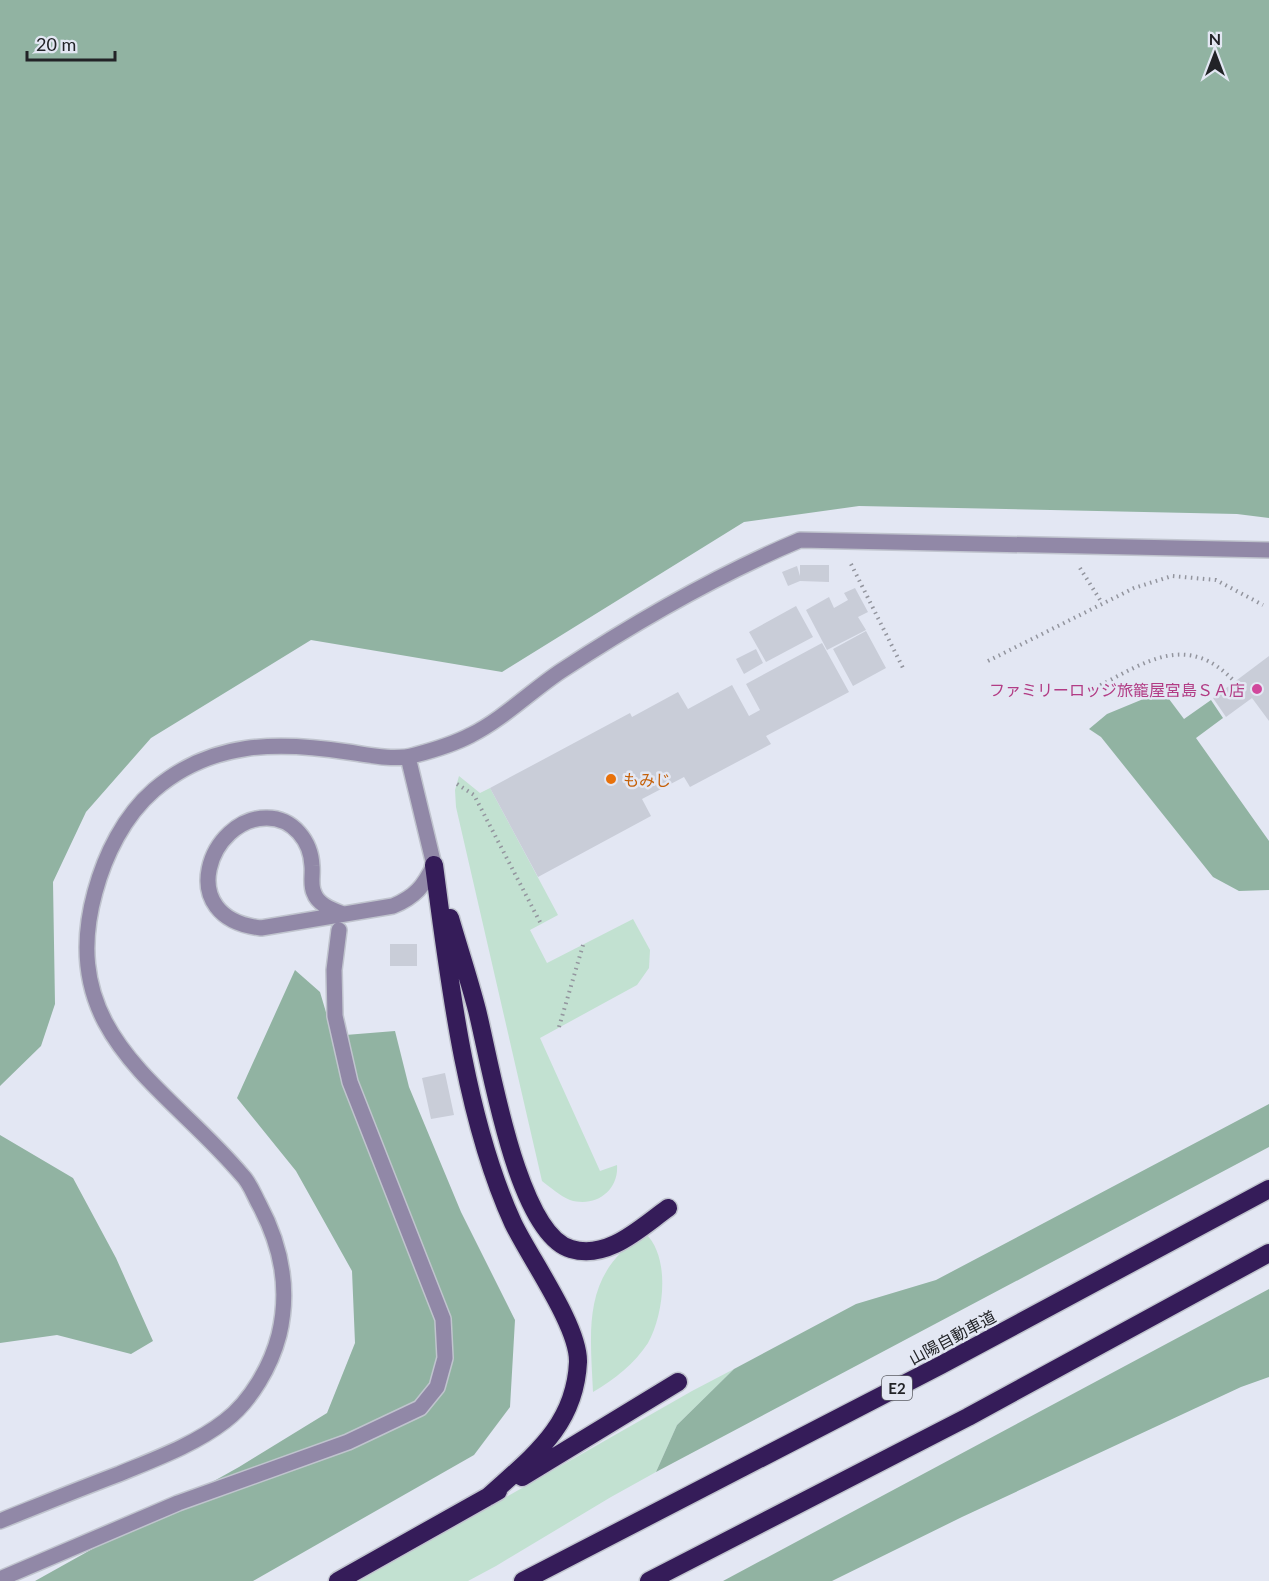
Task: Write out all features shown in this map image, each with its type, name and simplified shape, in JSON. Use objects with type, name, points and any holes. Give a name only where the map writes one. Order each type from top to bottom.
[{"type":"highway","points":[[434,865],[477,1011],[507,1142],[539,1221],[552,1239],[571,1249],[592,1252],[613,1247],[668,1208]]},
{"type":"highway","points":[[434,865],[456,1017],[485,1148],[513,1223],[570,1330],[578,1358],[576,1387],[567,1414],[542,1448],[489,1496]]},
{"type":"highway","name":"山陽自動車道","points":[[523,1581],[941,1365],[1269,1189]]},
{"type":"highway","points":[[649,1581],[968,1417],[1269,1253]]},
{"type":"highway","points":[[338,1581],[489,1496],[678,1382]]},
{"type":"street","points":[[0,1521],[172,1452],[227,1420],[256,1387],[274,1354],[284,1311],[284,1269],[271,1227],[245,1178],[130,1063],[101,1019],[88,975],[88,917],[102,867],[123,827],[154,790],[198,762],[245,747],[301,745],[408,758],[473,734],[562,671],[735,568],[800,540],[1269,549]]},
{"type":"street","points":[[343,914],[321,903],[314,895],[309,848],[301,833],[285,822],[266,818],[248,821],[231,831],[218,847],[210,866],[207,883],[212,903],[223,917],[240,926],[261,928],[393,906],[406,901],[420,891],[434,865],[408,758]]},
{"type":"street","points":[[0,1579],[178,1503],[348,1442],[420,1408],[437,1387],[445,1358],[443,1319],[350,1082],[335,1016],[334,970],[339,930]]},
{"type":"path","points":[[837,540],[904,670]]},
{"type":"path","points":[[1070,545],[1076,561],[1102,603]]},
{"type":"path","points":[[988,662],[1134,588],[1172,576],[1215,580],[1263,605]]},
{"type":"path","points":[[1095,688],[1166,655],[1190,653],[1206,658],[1223,669],[1235,682]]},
{"type":"path","points":[[457,784],[474,795],[541,924]]},
{"type":"path","points":[[559,1027],[582,945]]},
{"type":"green space","points":[[0,0],[1269,0],[1269,518],[1237,514],[859,506],[744,522],[502,672],[311,640],[151,738],[86,812],[53,882],[55,1004],[41,1046],[0,1086]]},
{"type":"green space","points":[[1153,695],[1169,699],[1184,719],[1211,700],[1223,718],[1196,738],[1269,841],[1269,890],[1239,891],[1213,877],[1101,737],[1089,729],[1107,714]]},
{"type":"green space","points":[[459,776],[480,793],[490,788],[558,915],[530,930],[547,963],[633,919],[650,950],[649,968],[637,985],[540,1038],[600,1171],[617,1165],[617,1174],[610,1190],[588,1202],[570,1200],[542,1181],[456,807],[455,790]]},
{"type":"green space","points":[[295,970],[320,992],[333,1036],[395,1031],[409,1087],[461,1212],[515,1320],[510,1407],[474,1455],[253,1581],[35,1581],[239,1467],[327,1413],[355,1343],[352,1271],[296,1171],[237,1098]]},
{"type":"green space","points":[[1269,1104],[1269,1147],[656,1472],[677,1425],[734,1369],[856,1304],[936,1280]]},
{"type":"green space","points":[[0,1135],[73,1178],[116,1258],[153,1341],[131,1354],[57,1335],[0,1343]]},
{"type":"green space","points":[[645,1233],[659,1256],[662,1271],[661,1302],[654,1331],[643,1350],[630,1364],[593,1392],[592,1323],[594,1303],[600,1284],[610,1266],[625,1249]]},
{"type":"green space","points":[[1269,1289],[1269,1377],[1241,1387],[962,1517],[832,1581],[723,1581]]},
{"type":"green space","points":[[734,1369],[677,1425],[656,1472],[496,1566],[468,1581],[359,1581],[692,1391]]},
{"type":"building","points":[[800,565],[829,565],[829,582],[800,581],[788,586],[782,572],[797,566],[800,576]]},
{"type":"building","points":[[855,588],[868,612],[858,617],[866,630],[827,650],[806,610],[829,597],[834,608],[848,600],[844,593]]},
{"type":"building","points":[[796,606],[813,637],[766,662],[749,632]]},
{"type":"building","points":[[866,631],[886,668],[853,686],[833,649]]},
{"type":"building","points":[[822,643],[849,692],[766,736],[771,744],[690,787],[684,777],[642,799],[651,816],[538,877],[490,788],[630,713],[632,717],[678,692],[688,709],[732,685],[749,716],[760,710],[746,684]]},
{"type":"building","points":[[756,649],[763,663],[744,674],[736,659]]},
{"type":"building","points":[[1269,656],[1269,721],[1252,698],[1226,717],[1213,698]]},
{"type":"building","points":[[390,944],[417,944],[417,966],[390,966]]},
{"type":"building","points":[[445,1073],[454,1115],[431,1119],[422,1078]]},
{"type":"place","name":"ファミリーロッジ旅籠屋宮島ＳＡ店","points":[[1257,689]]},
{"type":"place","name":"もみじ","points":[[611,779]]}]
